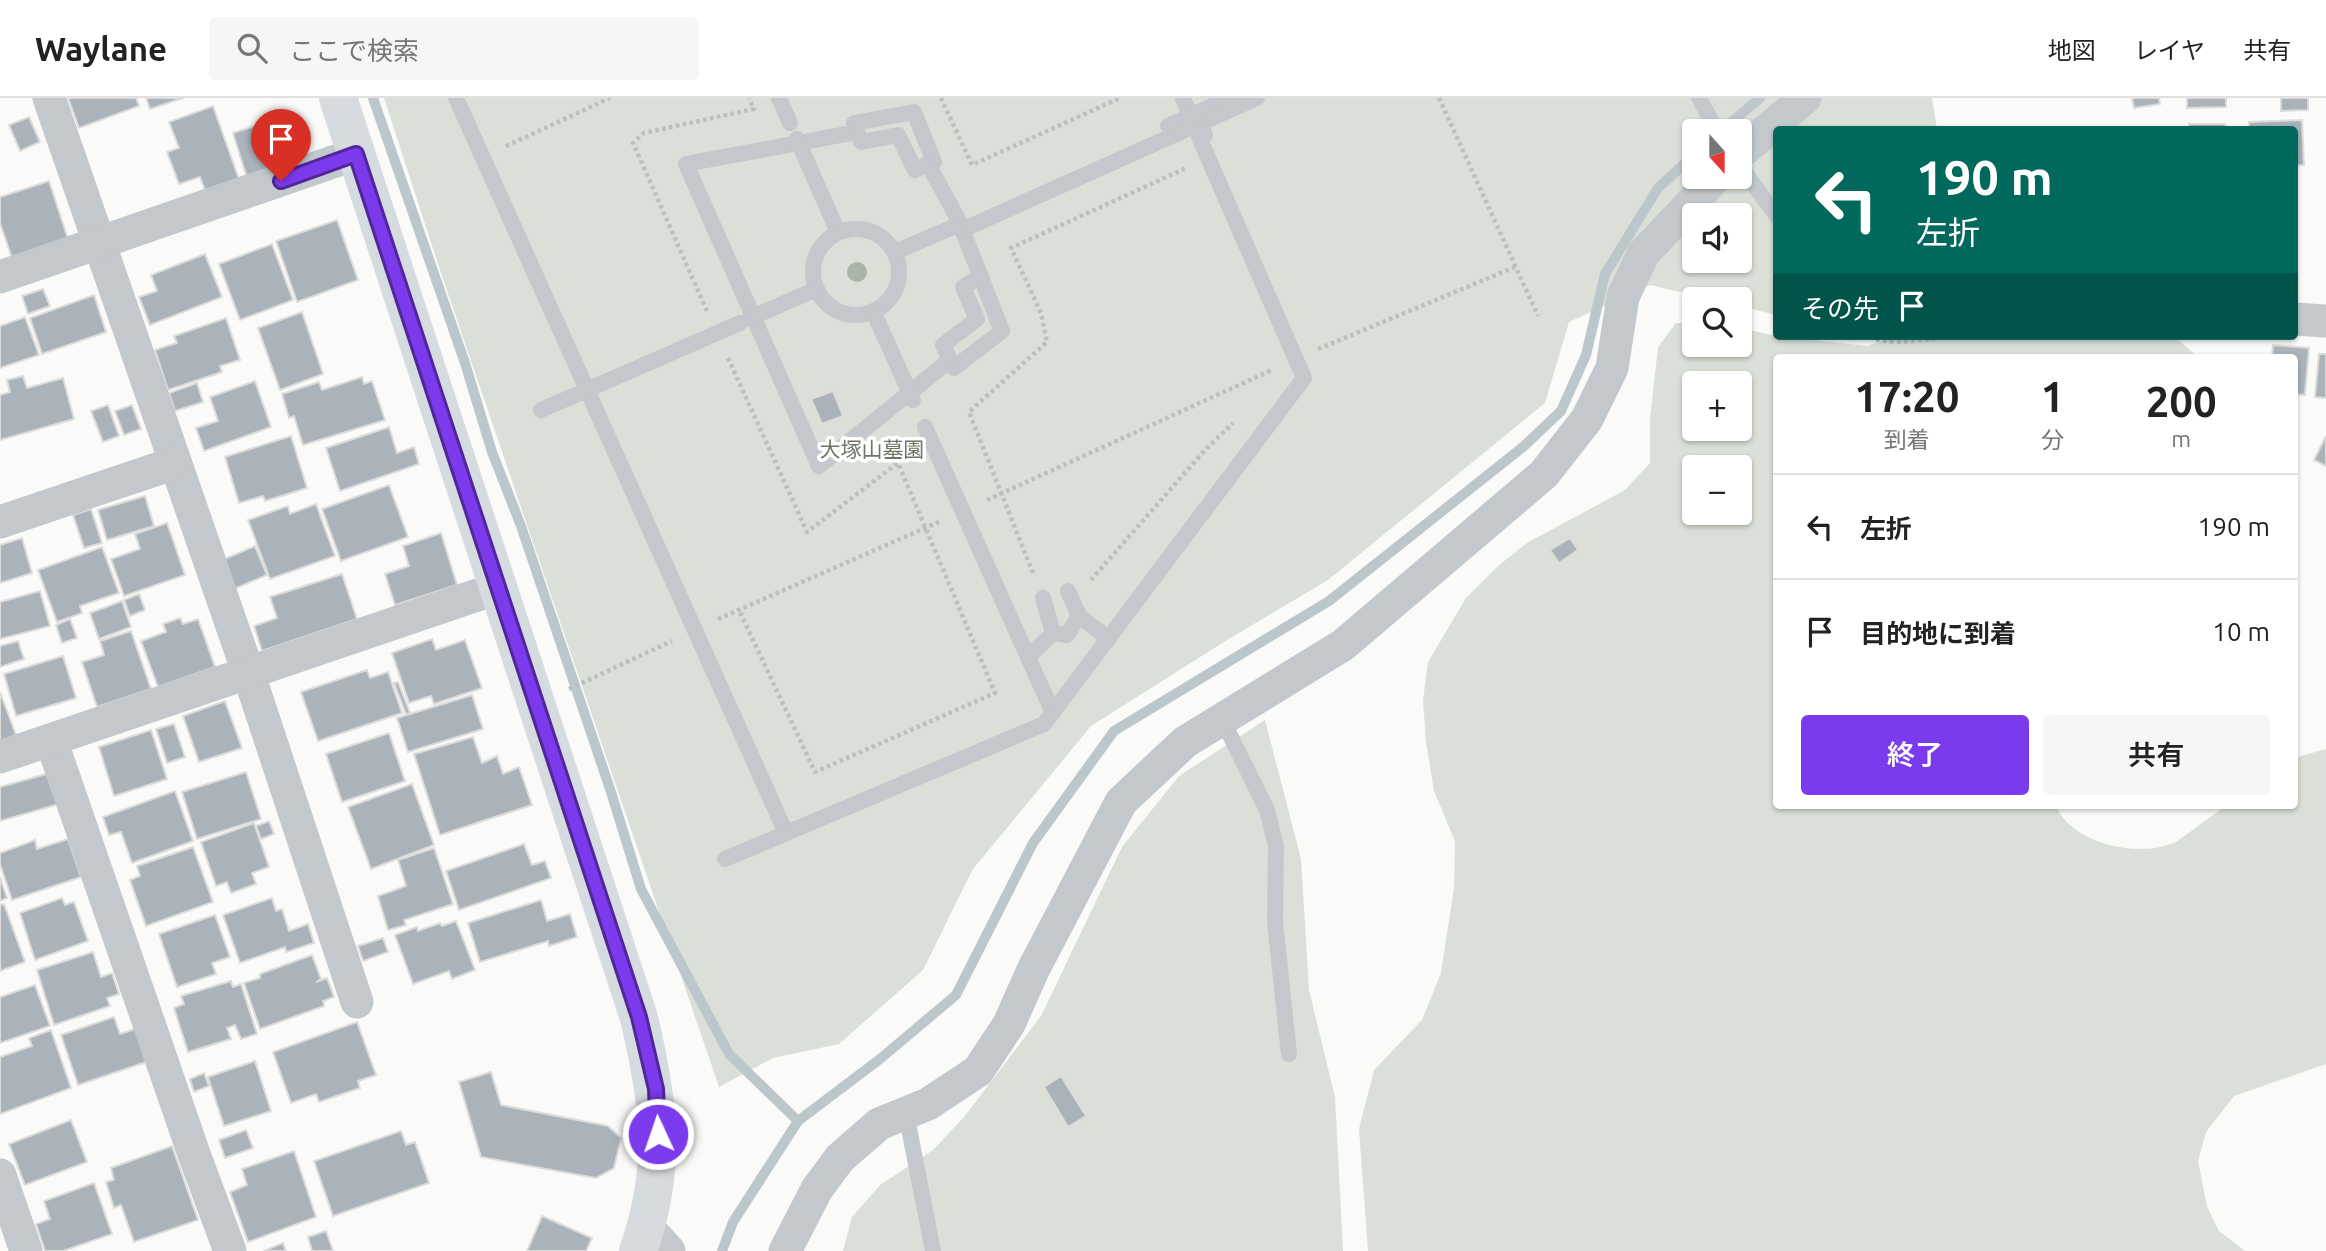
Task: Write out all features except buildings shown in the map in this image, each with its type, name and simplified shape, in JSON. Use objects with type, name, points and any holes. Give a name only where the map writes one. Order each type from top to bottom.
[{"type":"street","points":[[49,98],[248,672],[357,1002]]},
{"type":"street","points":[[338,98],[639,1017],[656,1089],[659,1157],[651,1243]]},
{"type":"street","points":[[1752,143],[1805,98]]},
{"type":"street","points":[[0,277],[356,154]]},
{"type":"street","points":[[785,1251],[817,1189],[841,1158],[879,1124],[928,1104],[978,1071],[1009,1024],[1034,968],[1121,802],[1185,742],[1343,645],[1544,474],[1587,419],[1612,368],[1623,297],[1643,254],[1705,189]]},
{"type":"street","points":[[2298,319],[2326,321]]},
{"type":"street","points":[[0,522],[175,463]]},
{"type":"street","points":[[0,757],[498,588]]},
{"type":"street","points":[[51,740],[230,1251]]},
{"type":"street","points":[[0,1175],[26,1251]]},
{"type":"lane","points":[[456,98],[786,833]]},
{"type":"lane","points":[[779,98],[790,124]]},
{"type":"lane","points":[[895,252],[1111,157],[1229,98]]},
{"type":"lane","points":[[1111,157],[1257,98]]},
{"type":"lane","points":[[1699,98],[1710,119]]},
{"type":"lane","points":[[914,112],[934,162],[915,170],[898,135],[861,142],[857,132],[854,123],[914,112]]},
{"type":"lane","points":[[725,859],[1044,724],[1304,378],[1199,137],[1205,135],[1200,123]]},
{"type":"lane","points":[[857,132],[686,164],[748,320],[819,466],[912,397],[950,360]]},
{"type":"lane","points":[[798,141],[838,232]]},
{"type":"lane","points":[[928,164],[960,224],[981,276],[1002,331],[954,368],[943,345],[977,319],[963,287],[981,276]]},
{"type":"lane","points":[[1752,182],[1773,211]]},
{"type":"lane","points":[[856,228],[874,231],[890,243],[895,252],[900,276],[893,296],[863,315],[847,314],[831,307],[813,280],[813,262],[821,245],[838,232],[856,228]]},
{"type":"lane","points":[[541,410],[817,289]]},
{"type":"lane","points":[[873,311],[912,397]]},
{"type":"lane","points":[[925,427],[1053,713]]},
{"type":"lane","points":[[1068,592],[1079,616],[1109,639]]},
{"type":"lane","points":[[1043,598],[1053,633]]},
{"type":"lane","points":[[1053,633],[1067,635],[1079,616]]},
{"type":"lane","points":[[1028,657],[1053,633]]},
{"type":"lane","points":[[1222,719],[1267,810],[1276,846],[1275,922],[1289,1054]]},
{"type":"lane","points":[[906,1113],[933,1251]]},
{"type":"path","points":[[482,157],[610,98]]},
{"type":"path","points":[[941,98],[972,166],[1121,98]]},
{"type":"path","points":[[1438,98],[1538,316]]},
{"type":"path","points":[[1043,598],[969,412],[1047,342],[1041,313],[1011,248],[1209,158]]},
{"type":"path","points":[[1311,352],[1514,267]]},
{"type":"path","points":[[1875,340],[1911,340]]},
{"type":"path","points":[[570,689],[1275,368]]},
{"type":"path","points":[[1264,373],[1267,380]]},
{"type":"path","points":[[1068,592],[1090,581],[1205,450],[1242,415]]},
{"type":"green space","name":"大塚山墓園","points":[[384,98],[1932,98],[1937,126],[1773,126],[1773,314],[1752,309],[1752,287],[1682,287],[1682,292],[1650,285],[1569,322],[1545,403],[1328,580],[1091,726],[973,869],[923,970],[839,1044],[773,1058],[719,1087],[441,273]]},
{"type":"green space","points":[[1676,323],[1682,323],[1682,357],[1752,357],[1752,331],[1773,335],[1773,340],[1812,340],[1867,346],[1886,340],[2179,340],[2195,354],[1773,354],[1773,809],[2058,809],[2064,819],[2091,839],[2109,845],[2145,849],[2162,847],[2177,841],[2222,809],[2298,809],[2298,757],[2326,749],[2326,1064],[2234,1096],[2206,1132],[2198,1161],[2207,1206],[2219,1231],[2245,1251],[1368,1251],[1359,1129],[1374,1070],[1422,1020],[1441,973],[1454,888],[1455,841],[1434,791],[1426,742],[1423,700],[1428,662],[1466,598],[1498,566],[1527,543],[1625,490],[1650,463],[1650,419],[1658,347]]},
{"type":"green space","points":[[1265,720],[1301,859],[1309,990],[1335,1097],[1343,1251],[843,1251],[852,1217],[880,1185],[933,1150],[964,1117],[1041,1016],[1122,847],[1179,776]]},
{"type":"waterway","points":[[373,98],[465,363],[492,452],[521,526],[641,889],[729,1054],[798,1121]]},
{"type":"waterway","points":[[1735,119],[1760,98]]},
{"type":"waterway","points":[[722,1251],[733,1222],[798,1121],[880,1059],[956,995],[1033,843],[1114,731],[1329,601],[1523,447],[1561,411],[1586,355],[1605,274],[1658,188],[1682,166]]},
{"type":"route","points":[[281,181],[356,154],[639,1017],[656,1089],[658,1134]]}]
